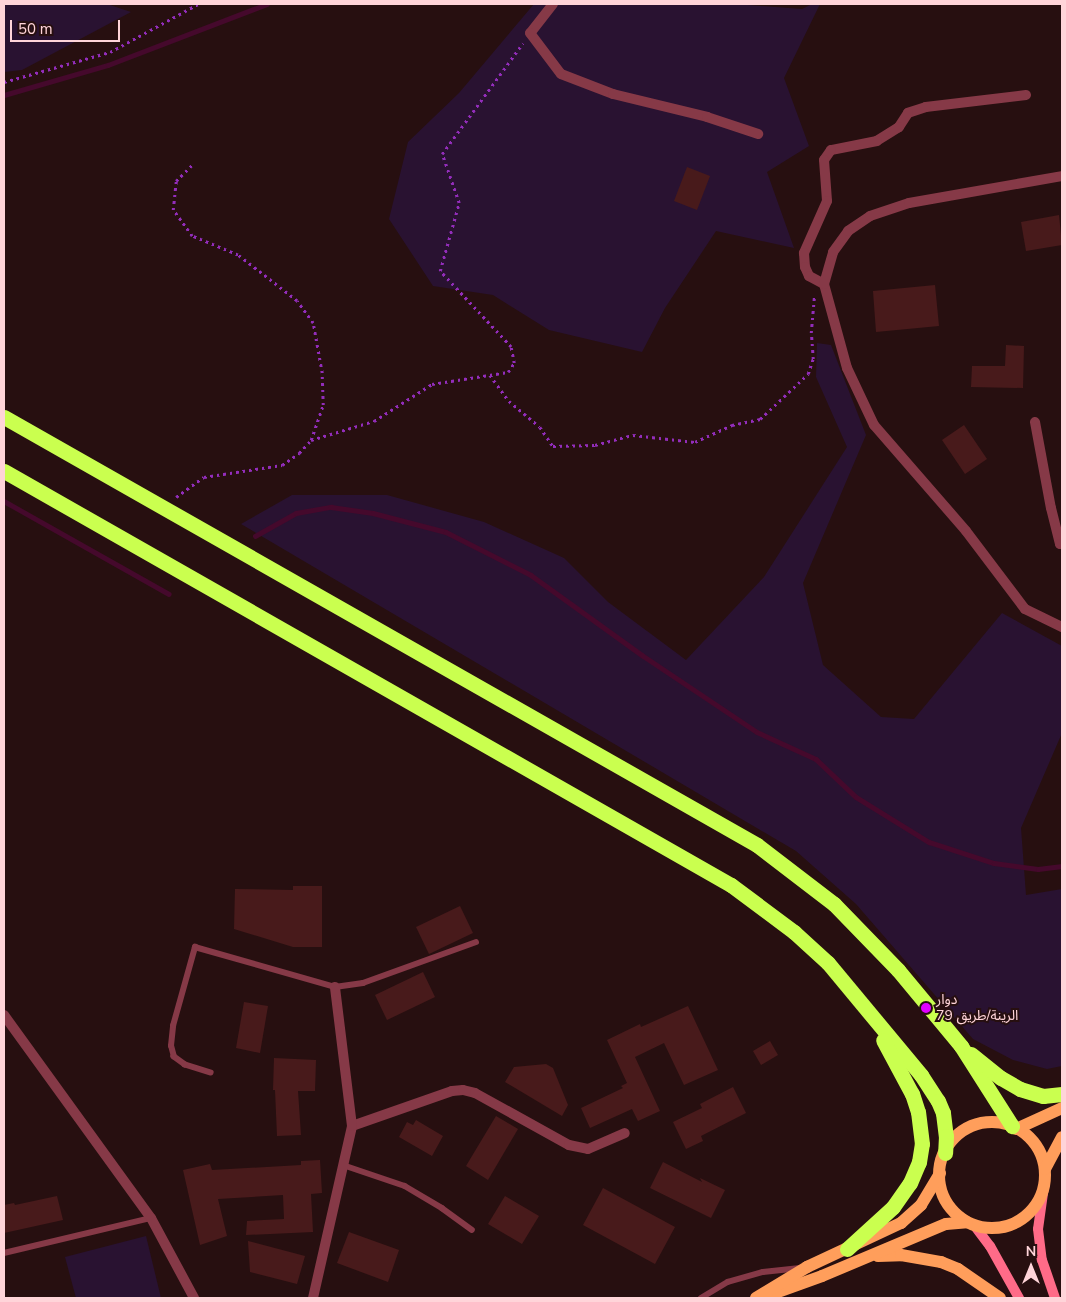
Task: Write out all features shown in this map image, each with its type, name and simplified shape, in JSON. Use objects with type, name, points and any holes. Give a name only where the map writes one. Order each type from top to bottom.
[{"type":"highway","points":[[4,417],[758,845],[834,904],[898,970],[961,1046],[1014,1128]]},
{"type":"highway","points":[[4,471],[731,884],[794,932],[828,963],[921,1075],[938,1102],[945,1124],[945,1153]]},
{"type":"highway","points":[[847,1249],[893,1207],[902,1195],[910,1183],[919,1162],[922,1144],[918,1112],[912,1094],[870,1014]]},
{"type":"highway","points":[[961,1046],[1001,1078],[1020,1089],[1043,1096],[1062,1094]]},
{"type":"main road","points":[[1014,1128],[1062,1108]]},
{"type":"main road","points":[[756,1298],[807,1267],[892,1228],[913,1214],[921,1205],[940,1173],[945,1153],[957,1136],[974,1126],[993,1123],[1014,1128],[1034,1143],[1042,1156],[1045,1169],[1038,1229],[1042,1260],[1055,1298]]},
{"type":"main road","points":[[1045,1169],[1062,1137]]},
{"type":"main road","points":[[940,1173],[945,1198],[953,1210],[971,1223],[990,1246],[1019,1298]]},
{"type":"main road","points":[[760,1298],[946,1224],[971,1223],[999,1228],[1020,1221],[1032,1210],[1044,1186]]},
{"type":"main road","points":[[864,1258],[901,1255],[941,1262],[958,1270],[1000,1298]]},
{"type":"street","points":[[553,4],[530,34],[561,74],[581,84],[613,94],[707,117],[758,134]]},
{"type":"street","points":[[1026,94],[926,107],[908,113],[899,127],[877,142],[832,150],[824,160],[827,200],[822,217],[804,253],[805,267],[809,276],[820,283],[847,368],[874,425],[966,530],[1025,609],[1062,626]]},
{"type":"street","points":[[820,283],[834,252],[848,231],[870,216],[909,203],[1062,176]]},
{"type":"street","points":[[1035,422],[1051,508],[1060,544],[1062,544]]},
{"type":"street","points":[[313,1298],[352,1126],[335,987]]},
{"type":"street","points":[[4,1015],[151,1218],[194,1298]]},
{"type":"street","points":[[352,1126],[452,1091],[463,1090],[475,1093],[569,1145],[588,1149],[625,1133]]},
{"type":"lane","points":[[211,1073],[185,1065],[174,1057],[171,1046],[172,1026],[195,947],[335,987],[363,983],[476,942]]},
{"type":"lane","points":[[343,1165],[405,1186],[442,1208],[472,1230]]},
{"type":"lane","points":[[4,1253],[151,1218]]},
{"type":"lane","points":[[701,1298],[728,1282],[763,1272],[807,1267]]},
{"type":"path","points":[[4,82],[110,52],[198,4]]},
{"type":"path","points":[[311,440],[374,421],[432,384],[508,372],[514,363],[511,347],[440,271],[459,203],[442,154],[530,34]]},
{"type":"path","points":[[163,507],[204,476],[282,465],[299,453],[311,440],[323,405],[322,373],[313,323],[297,302],[238,255],[192,236],[172,210],[176,181],[194,163]]},
{"type":"path","points":[[490,375],[509,401],[540,427],[553,446],[595,445],[633,435],[695,442],[732,426],[760,419],[808,374],[813,359],[811,333],[820,283]]},
{"type":"shaded area","points":[[4,4],[107,4],[131,12],[22,70],[4,72]]},
{"type":"shaded area","points":[[534,4],[735,4],[802,9],[812,4],[820,4],[784,78],[809,146],[767,172],[794,248],[716,231],[665,308],[642,352],[549,330],[493,295],[433,286],[389,219],[408,142],[459,93]]},
{"type":"shaded area","points":[[817,343],[831,345],[866,435],[803,583],[823,665],[881,717],[914,719],[1002,613],[1062,646],[1062,733],[1021,828],[1026,895],[1062,889],[1062,1066],[1047,1069],[1013,1060],[973,1039],[856,904],[796,851],[241,524],[292,495],[387,495],[484,522],[564,558],[608,602],[686,660],[764,577],[847,447],[816,377]]},
{"type":"shaded area","points":[[146,1236],[161,1298],[76,1298],[65,1257]]},
{"type":"building","points":[[687,167],[710,176],[697,210],[674,201]]},
{"type":"building","points":[[1059,215],[1062,245],[1026,251],[1021,222]]},
{"type":"building","points":[[935,285],[939,326],[876,332],[873,291]]},
{"type":"building","points":[[1006,345],[1024,346],[1023,388],[971,387],[972,366],[1005,366]]},
{"type":"building","points":[[964,425],[987,459],[965,474],[942,440]]},
{"type":"building","points":[[293,886],[322,886],[322,947],[293,947],[234,929],[235,889],[293,890]]},
{"type":"building","points":[[460,906],[473,933],[429,954],[416,927]]},
{"type":"building","points":[[423,972],[435,997],[387,1020],[375,995]]},
{"type":"building","points":[[244,1002],[268,1006],[260,1053],[236,1048]]},
{"type":"building","points":[[688,1006],[718,1070],[684,1085],[664,1043],[635,1057],[660,1111],[638,1121],[632,1109],[590,1128],[581,1108],[623,1088],[621,1086],[627,1083],[607,1040],[640,1024],[641,1027]]},
{"type":"building","points":[[770,1041],[778,1055],[761,1065],[753,1051]]},
{"type":"building","points":[[274,1058],[316,1060],[315,1091],[298,1091],[301,1135],[277,1136],[275,1090],[273,1090]]},
{"type":"building","points":[[546,1064],[553,1068],[568,1105],[562,1116],[505,1082],[514,1067]]},
{"type":"building","points":[[733,1087],[746,1113],[701,1136],[703,1141],[686,1149],[673,1122],[702,1108],[700,1104]]},
{"type":"building","points":[[496,1116],[518,1129],[488,1180],[466,1166]]},
{"type":"building","points":[[416,1120],[443,1136],[432,1156],[399,1137],[407,1122],[413,1125]]},
{"type":"building","points":[[320,1160],[322,1193],[311,1194],[313,1232],[246,1235],[247,1221],[284,1219],[283,1195],[218,1199],[227,1236],[200,1245],[183,1170],[210,1164],[212,1170],[301,1165],[301,1161]]},
{"type":"building","points":[[663,1162],[702,1182],[700,1178],[725,1190],[711,1218],[650,1188]]},
{"type":"building","points":[[603,1188],[675,1227],[655,1264],[583,1225]]},
{"type":"building","points":[[57,1196],[63,1220],[4,1233],[4,1205],[14,1203],[15,1205]]},
{"type":"building","points":[[505,1196],[539,1216],[522,1244],[488,1224]]},
{"type":"building","points":[[349,1232],[399,1250],[388,1282],[337,1263]]},
{"type":"building","points":[[248,1241],[305,1256],[297,1284],[250,1272]]},
{"type":"waterway","points":[[4,95],[108,65],[267,4]]},
{"type":"waterway","points":[[4,501],[169,594]]},
{"type":"waterway","points":[[255,536],[296,513],[331,507],[373,513],[446,532],[531,575],[642,655],[757,732],[816,759],[856,797],[929,842],[994,863],[1038,869],[1062,866]]},
{"type":"place","name":"دوار الرينة/طريق 79","points":[[926,1008]]}]
